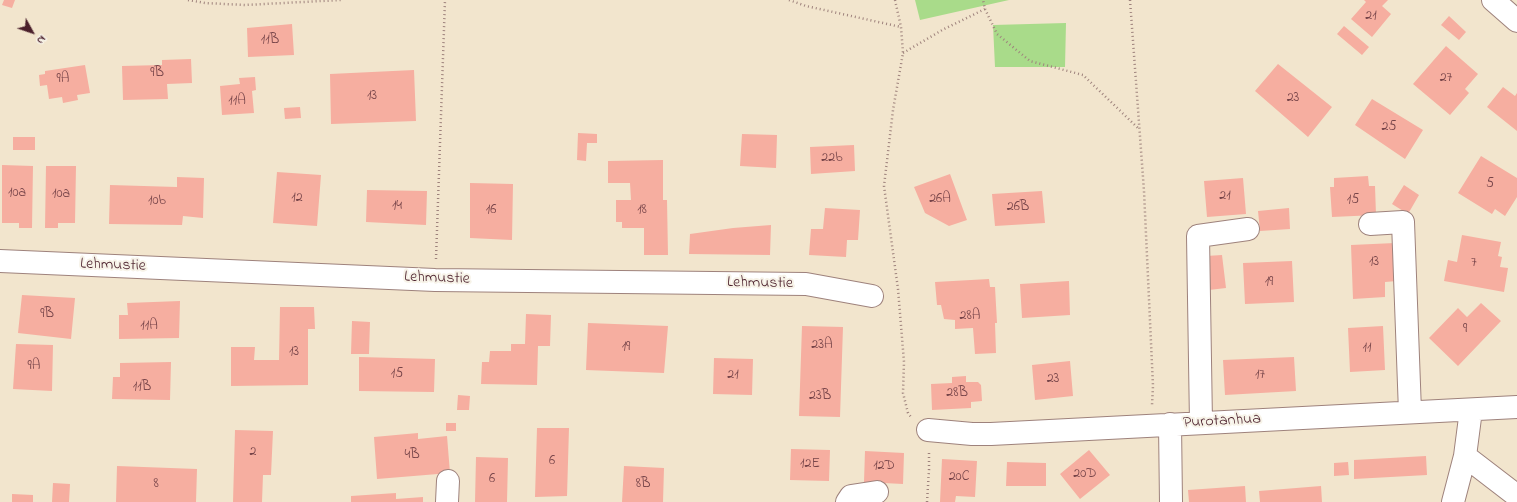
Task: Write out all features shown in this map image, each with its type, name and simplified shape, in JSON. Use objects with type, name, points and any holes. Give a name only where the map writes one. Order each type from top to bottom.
[{"type":"street","points":[[1493,0],[1517,21]]},
{"type":"street","points":[[1370,224],[1403,222],[1410,412]]},
{"type":"street","points":[[1200,423],[1198,236],[1248,229]]},
{"type":"street","name":"Lehmustie","points":[[0,261],[435,280],[806,284],[872,296]]},
{"type":"street","name":"Purotanhua","points":[[928,430],[972,434],[991,434],[1517,407]]},
{"type":"street","points":[[1454,502],[1465,456],[1472,410]]},
{"type":"street","points":[[1161,425],[1171,502]]},
{"type":"street","points":[[1465,456],[1517,496]]},
{"type":"street","points":[[847,502],[851,496],[877,492]]},
{"type":"path","points":[[188,0],[205,3],[245,5],[341,0]]},
{"type":"path","points":[[435,280],[445,0]]},
{"type":"path","points":[[789,0],[806,6],[901,27]]},
{"type":"path","points":[[895,0],[901,27],[903,53],[893,110],[884,186],[898,289],[904,362],[903,393],[908,413],[916,424],[928,430],[929,470],[927,502]]},
{"type":"path","points":[[982,0],[997,34],[1030,62],[1083,75],[1139,129]]},
{"type":"path","points":[[1130,0],[1144,191],[1153,386],[1161,425]]},
{"type":"path","points":[[903,53],[944,29],[985,9]]},
{"type":"green space","points":[[915,0],[1009,0],[920,20]]},
{"type":"green space","points":[[1066,23],[1065,67],[995,67],[993,25]]},
{"type":"building","points":[[4,0],[15,0],[12,8],[2,5]]},
{"type":"building","points":[[1364,0],[1388,0],[1382,6],[1391,14],[1372,37],[1351,19],[1366,2]]},
{"type":"building","points":[[1449,16],[1466,32],[1459,40],[1441,25]]},
{"type":"building","points":[[292,24],[294,55],[248,57],[247,28]]},
{"type":"building","points":[[1344,26],[1369,47],[1362,55],[1337,34]]},
{"type":"building","points":[[1446,46],[1478,74],[1465,89],[1469,93],[1450,115],[1413,84]]},
{"type":"building","points":[[191,59],[192,83],[167,84],[168,99],[123,100],[122,66],[162,65],[162,60]]},
{"type":"building","points":[[1278,64],[1332,107],[1308,137],[1255,91]]},
{"type":"building","points":[[85,65],[90,93],[77,95],[78,100],[63,103],[62,97],[49,99],[47,85],[40,86],[39,75],[45,74],[45,71]]},
{"type":"building","points":[[414,70],[416,121],[331,124],[330,74]]},
{"type":"building","points":[[255,77],[256,90],[252,91],[254,113],[222,115],[220,86],[240,84],[239,78]]},
{"type":"building","points":[[1503,87],[1515,96],[1517,93],[1517,131],[1487,107]]},
{"type":"building","points":[[1372,99],[1423,130],[1405,159],[1355,125]]},
{"type":"building","points":[[300,107],[301,118],[285,119],[284,108]]},
{"type":"building","points":[[578,133],[597,134],[597,143],[587,143],[586,161],[577,160]]},
{"type":"building","points":[[742,134],[777,135],[776,168],[740,166]]},
{"type":"building","points":[[13,137],[35,137],[35,150],[13,150]]},
{"type":"building","points":[[854,145],[855,171],[811,174],[810,147]]},
{"type":"building","points":[[1481,156],[1517,178],[1517,197],[1505,216],[1495,209],[1492,214],[1458,193]]},
{"type":"building","points":[[663,160],[663,200],[667,200],[668,255],[644,255],[644,228],[622,228],[622,222],[616,222],[616,200],[631,200],[630,183],[608,183],[608,161]]},
{"type":"building","points":[[2,165],[33,166],[32,228],[19,228],[19,223],[2,223]]},
{"type":"building","points":[[46,166],[76,166],[75,223],[58,223],[58,228],[45,228]]},
{"type":"building","points":[[277,172],[321,175],[317,226],[273,223]]},
{"type":"building","points":[[950,174],[967,220],[949,226],[925,213],[914,187]]},
{"type":"building","points":[[1368,176],[1369,186],[1375,186],[1376,215],[1332,217],[1330,187],[1334,187],[1334,178]]},
{"type":"building","points":[[177,177],[204,178],[203,218],[183,216],[182,225],[109,224],[110,185],[177,187]]},
{"type":"building","points":[[1243,178],[1246,214],[1207,217],[1204,181]]},
{"type":"building","points":[[470,183],[513,184],[512,240],[470,238]]},
{"type":"building","points":[[1404,185],[1419,195],[1408,214],[1392,204]]},
{"type":"building","points":[[367,190],[427,191],[426,225],[366,222]]},
{"type":"building","points":[[1042,191],[1045,223],[995,226],[992,194]]},
{"type":"building","points":[[825,208],[860,210],[858,240],[847,240],[846,257],[809,255],[811,229],[823,229]]},
{"type":"building","points":[[1289,208],[1290,229],[1260,231],[1258,211]]},
{"type":"building","points":[[771,225],[770,255],[689,254],[690,234],[733,228]]},
{"type":"building","points":[[1462,235],[1501,242],[1498,256],[1502,257],[1500,267],[1508,268],[1504,292],[1444,281],[1448,260],[1457,262]]},
{"type":"building","points":[[1395,243],[1397,281],[1385,282],[1385,297],[1353,299],[1351,245]]},
{"type":"building","points":[[1222,255],[1226,288],[1209,290],[1206,256]]},
{"type":"building","points":[[1292,261],[1294,302],[1245,304],[1243,263]]},
{"type":"building","points":[[989,279],[990,287],[995,287],[997,323],[995,323],[996,353],[975,354],[973,328],[955,329],[955,320],[944,319],[941,305],[937,305],[935,282]]},
{"type":"building","points":[[1069,281],[1070,315],[1022,318],[1020,284]]},
{"type":"building","points":[[22,295],[75,298],[71,339],[18,333]]},
{"type":"building","points":[[180,301],[179,338],[119,339],[119,315],[128,315],[127,303]]},
{"type":"building","points":[[1481,303],[1501,321],[1458,366],[1429,338],[1458,308],[1467,317]]},
{"type":"building","points":[[280,307],[314,307],[315,329],[308,329],[308,385],[231,386],[231,347],[255,347],[254,360],[279,360]]},
{"type":"building","points":[[526,314],[551,315],[550,346],[538,346],[537,385],[481,384],[482,362],[489,362],[490,351],[511,351],[511,344],[525,344]]},
{"type":"building","points":[[352,321],[370,322],[369,354],[351,354]]},
{"type":"building","points":[[588,323],[668,326],[664,373],[586,370]]},
{"type":"building","points":[[802,326],[843,327],[840,417],[799,416]]},
{"type":"building","points":[[1383,326],[1385,370],[1350,372],[1348,328]]},
{"type":"building","points":[[16,344],[53,345],[52,391],[13,389]]},
{"type":"building","points":[[359,357],[435,359],[434,392],[359,391]]},
{"type":"building","points":[[1294,357],[1296,391],[1225,395],[1223,360]]},
{"type":"building","points":[[714,358],[753,359],[752,395],[713,394]]},
{"type":"building","points":[[1070,361],[1073,396],[1035,400],[1032,365]]},
{"type":"building","points":[[171,362],[170,400],[112,399],[113,377],[120,377],[120,363]]},
{"type":"building","points":[[966,376],[966,382],[978,382],[981,385],[982,401],[971,402],[971,408],[932,410],[931,384],[952,383],[952,377]]},
{"type":"building","points":[[458,395],[470,396],[469,410],[457,410]]},
{"type":"building","points":[[446,423],[456,423],[456,431],[446,431]]},
{"type":"building","points":[[537,428],[569,428],[567,496],[535,497]]},
{"type":"building","points":[[235,430],[273,431],[271,475],[263,475],[262,502],[233,502]]},
{"type":"building","points":[[418,433],[418,439],[447,436],[450,473],[377,479],[374,437]]},
{"type":"building","points":[[791,449],[830,450],[829,481],[790,480]]},
{"type":"building","points":[[1089,450],[1110,475],[1080,499],[1060,474]]},
{"type":"building","points":[[865,451],[904,453],[903,484],[864,482]]},
{"type":"building","points":[[1426,456],[1427,475],[1354,479],[1354,460]]},
{"type":"building","points":[[476,457],[508,458],[507,502],[475,502]]},
{"type":"building","points":[[942,459],[977,461],[975,497],[956,496],[955,502],[940,502]]},
{"type":"building","points":[[1007,462],[1046,463],[1046,486],[1006,486]]},
{"type":"building","points":[[1348,462],[1349,475],[1334,476],[1334,463]]},
{"type":"building","points":[[117,466],[197,469],[196,502],[116,502]]},
{"type":"building","points":[[624,466],[664,468],[663,502],[622,502]]},
{"type":"building","points":[[53,483],[70,484],[69,502],[52,502]]},
{"type":"building","points":[[1245,486],[1246,502],[1189,502],[1188,490]]},
{"type":"building","points":[[1321,486],[1322,502],[1260,502],[1259,491]]},
{"type":"building","points":[[396,493],[396,499],[423,497],[423,502],[351,502],[351,496]]},
{"type":"building","points":[[12,494],[33,495],[33,502],[12,502]]}]
